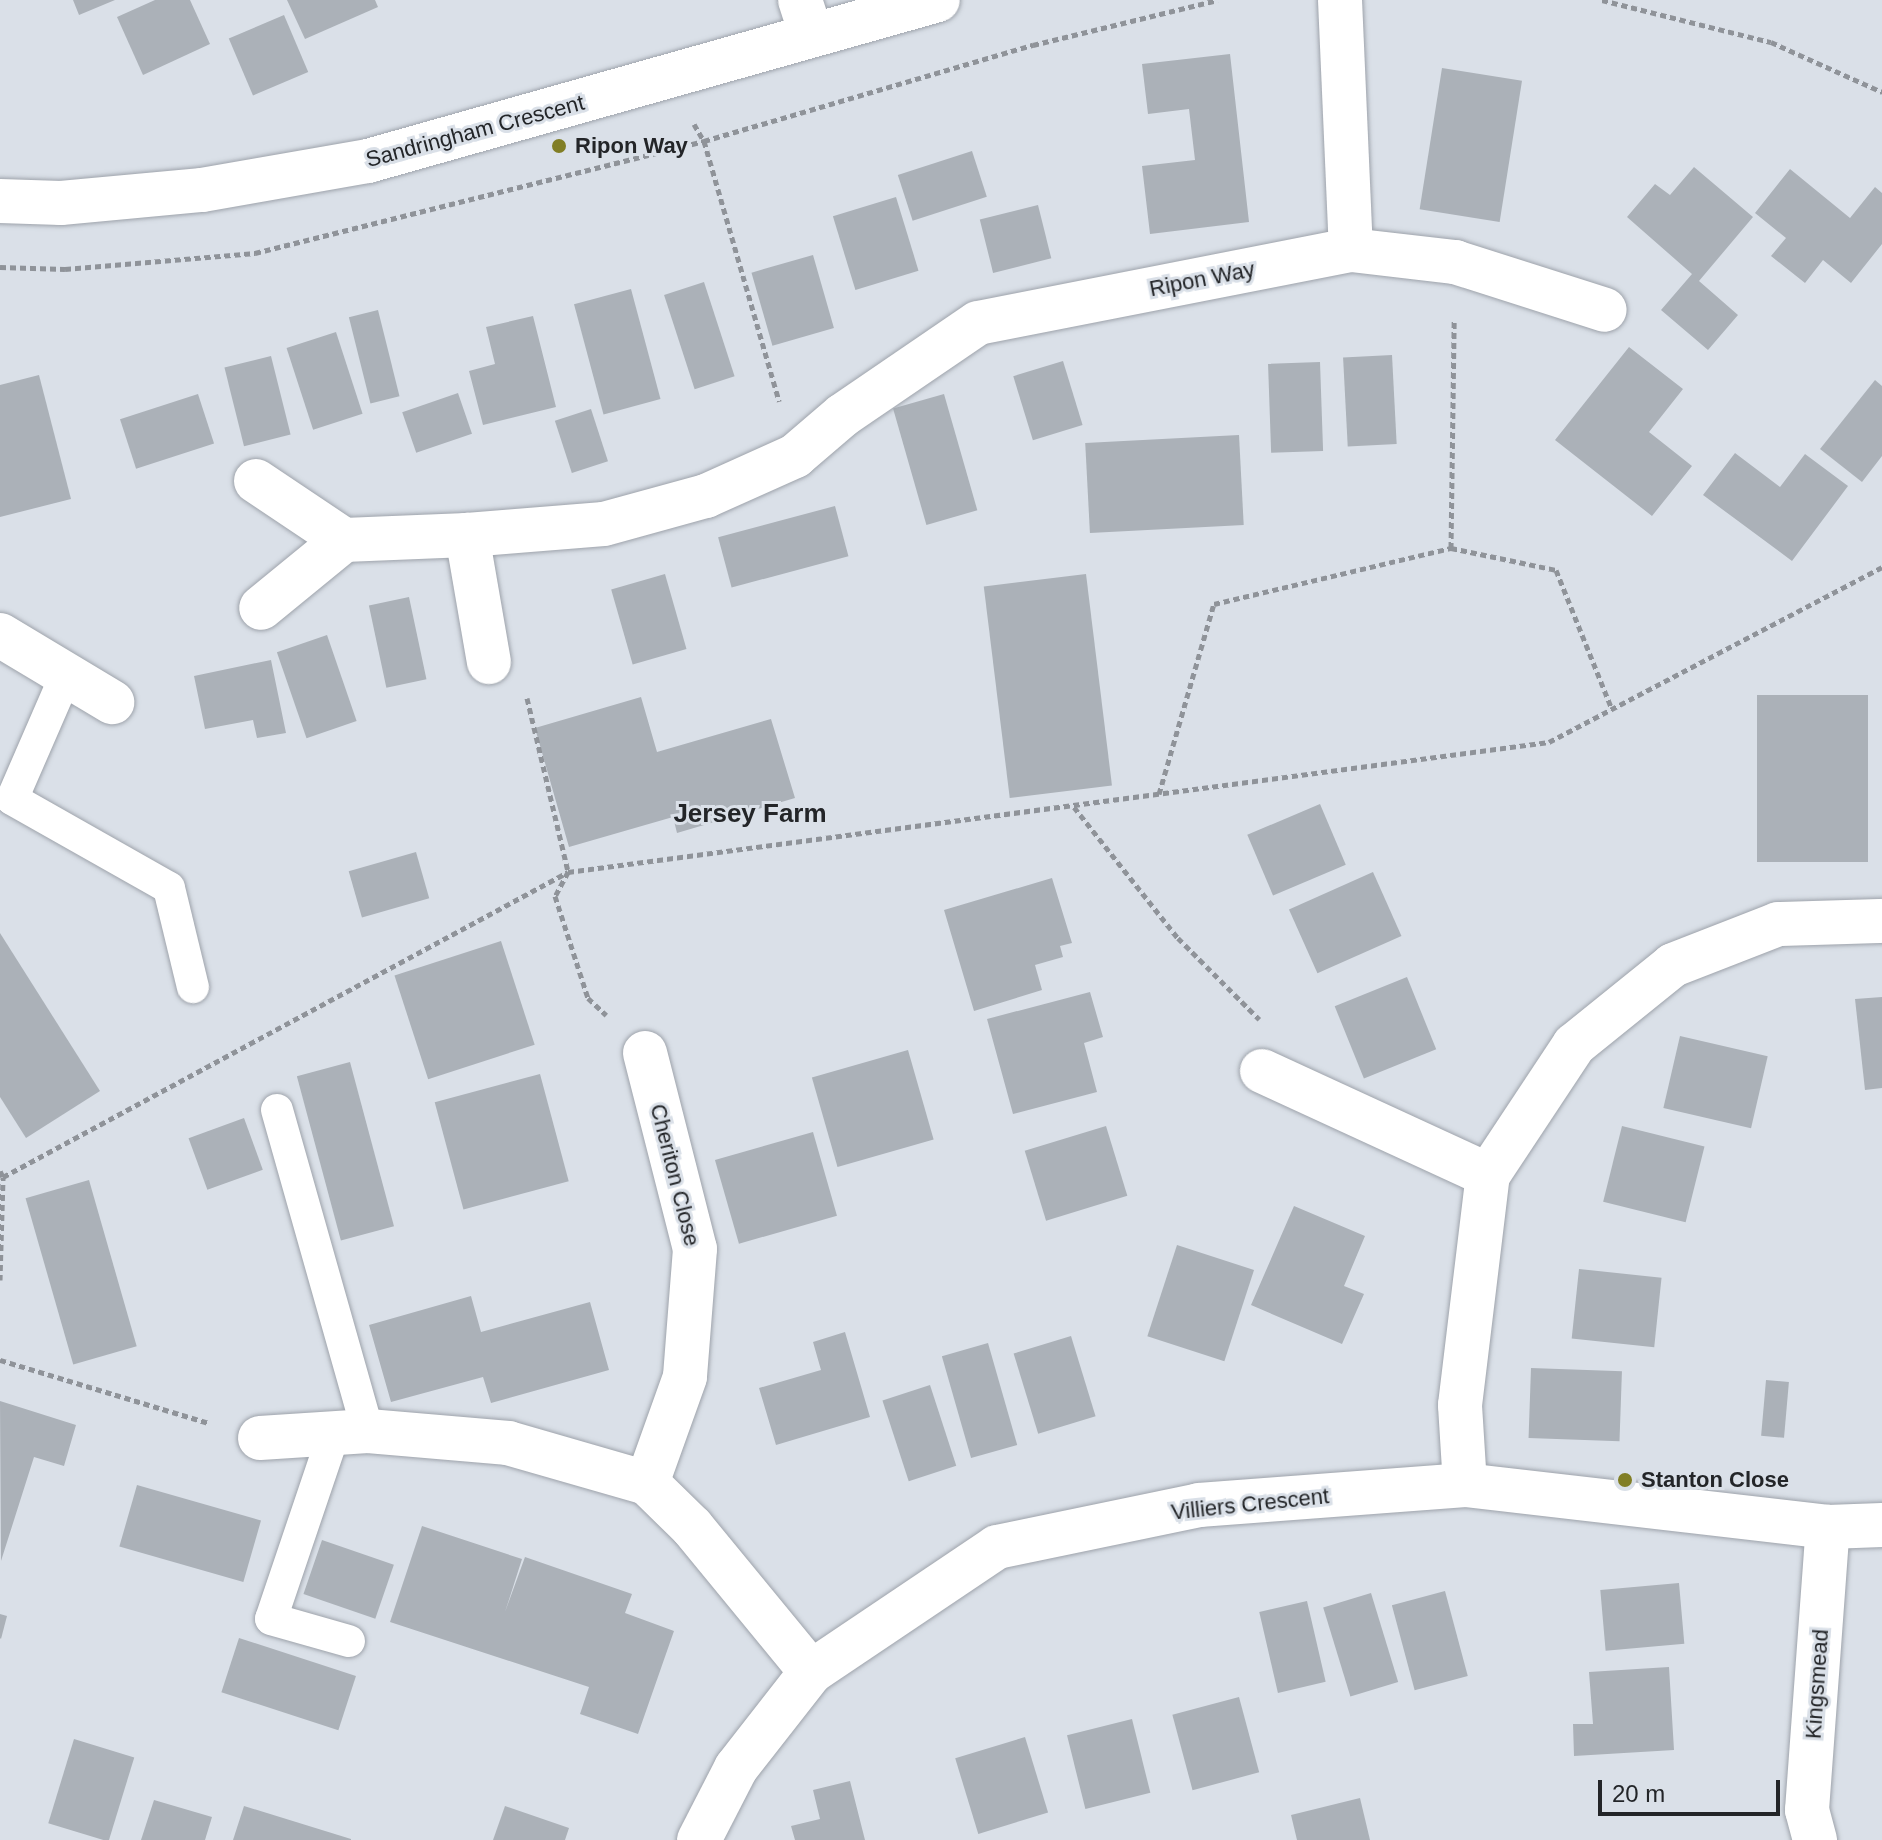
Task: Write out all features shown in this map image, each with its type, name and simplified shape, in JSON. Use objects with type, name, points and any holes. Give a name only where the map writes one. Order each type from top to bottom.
[{"type":"street","name":"Sandringham Crescent","points":[[0,201],[61,203],[202,190],[368,161],[668,79],[805,17],[938,0]]},
{"type":"street","points":[[1340,0],[1351,250]]},
{"type":"street","name":"Ripon Way","points":[[344,540],[467,535],[604,524],[706,496],[795,456],[843,415],[978,323],[1351,250],[1455,262],[1605,310]]},
{"type":"street","points":[[256,481],[344,540],[261,608]]},
{"type":"street","points":[[467,535],[489,662]]},
{"type":"street","points":[[0,635],[112,702]]},
{"type":"street","points":[[1465,1485],[1460,1405],[1488,1175],[1574,1045],[1673,965],[1778,924],[1882,921]]},
{"type":"street","name":"Cheriton Close","points":[[645,1053],[695,1249],[685,1377],[647,1483]]},
{"type":"street","points":[[1262,1071],[1488,1175]]},
{"type":"street","points":[[260,1438],[351,1432],[508,1443],[647,1483],[692,1527],[811,1672]]},
{"type":"street","name":"Villiers Crescent","points":[[699,1840],[736,1768],[811,1672],[997,1547],[1199,1505],[1465,1485],[1828,1527],[1882,1525]]},
{"type":"street","name":"Kingsmead","points":[[1815,1840],[1807,1810],[1828,1527]]},
{"type":"lane","points":[[66,675],[12,799],[169,888],[193,987]]},
{"type":"lane","points":[[277,1110],[351,1432],[271,1619],[349,1641]]},
{"type":"path","points":[[0,267],[65,269],[255,253],[704,141],[1033,45],[1218,0]]},
{"type":"path","points":[[1602,0],[1771,42],[1882,92]]},
{"type":"path","points":[[668,79],[704,141],[795,456]]},
{"type":"path","points":[[1451,548],[1455,262]]},
{"type":"path","points":[[1159,794],[1214,604],[1451,548],[1556,570],[1612,709]]},
{"type":"path","points":[[0,1280],[1,1174],[568,872],[1549,742],[1882,567]]},
{"type":"path","points":[[489,662],[518,659],[568,872],[555,896],[588,998],[645,1053]]},
{"type":"path","points":[[1074,807],[1178,938],[1261,1021],[1262,1071]]},
{"type":"path","points":[[0,1360],[260,1438]]},
{"type":"building","points":[[73,0],[115,0],[79,15]]},
{"type":"building","points":[[155,0],[190,0],[210,44],[143,75],[117,17]]},
{"type":"building","points":[[287,0],[375,0],[378,7],[305,39]]},
{"type":"building","points":[[284,15],[308,72],[253,96],[229,38]]},
{"type":"building","points":[[1230,54],[1249,222],[1150,234],[1142,166],[1195,160],[1189,109],[1148,114],[1142,64]]},
{"type":"building","points":[[1442,68],[1522,81],[1500,222],[1420,209]]},
{"type":"building","points":[[972,151],[987,197],[913,221],[898,175]]},
{"type":"building","points":[[1694,167],[1753,217],[1699,281],[1738,315],[1708,350],[1661,310],[1692,274],[1627,217],[1655,184],[1670,195]]},
{"type":"building","points":[[1790,169],[1850,218],[1875,187],[1882,193],[1882,244],[1851,283],[1823,260],[1805,283],[1771,256],[1786,238],[1755,213]]},
{"type":"building","points":[[896,197],[919,271],[855,290],[833,216]]},
{"type":"building","points":[[1038,205],[1051,258],[993,273],[980,220]]},
{"type":"building","points":[[813,255],[834,328],[772,346],[751,273]]},
{"type":"building","points":[[704,282],[735,376],[695,389],[664,295]]},
{"type":"building","points":[[631,289],[661,399],[604,414],[574,304]]},
{"type":"building","points":[[378,310],[400,396],[370,404],[349,317]]},
{"type":"building","points":[[533,316],[556,407],[483,425],[469,371],[495,364],[486,327]]},
{"type":"building","points":[[336,332],[363,414],[313,430],[287,348]]},
{"type":"building","points":[[1629,347],[1683,389],[1649,432],[1692,466],[1652,516],[1555,440]]},
{"type":"building","points":[[1392,355],[1397,444],[1348,446],[1343,358]]},
{"type":"building","points":[[271,356],[291,435],[244,446],[224,368]]},
{"type":"building","points":[[1063,361],[1083,425],[1033,440],[1013,376]]},
{"type":"building","points":[[1320,362],[1323,451],[1271,453],[1268,364]]},
{"type":"building","points":[[39,375],[71,499],[0,517],[0,385]]},
{"type":"building","points":[[1875,380],[1882,386],[1882,456],[1862,482],[1820,449]]},
{"type":"building","points":[[458,393],[472,434],[416,453],[402,412]]},
{"type":"building","points":[[198,394],[214,443],[136,469],[120,419]]},
{"type":"building","points":[[944,394],[977,510],[926,525],[893,409]]},
{"type":"building","points":[[591,409],[608,461],[572,473],[555,421]]},
{"type":"building","points":[[1239,435],[1244,525],[1090,533],[1085,443]]},
{"type":"building","points":[[1735,453],[1780,487],[1805,454],[1848,486],[1792,561],[1703,495]]},
{"type":"building","points":[[835,506],[848,556],[732,588],[718,537]]},
{"type":"building","points":[[665,574],[686,649],[633,664],[611,589]]},
{"type":"building","points":[[1086,574],[1112,785],[1010,798],[984,587]]},
{"type":"building","points":[[409,597],[426,679],[386,688],[369,606]]},
{"type":"building","points":[[327,635],[357,721],[307,738],[277,652]]},
{"type":"building","points":[[271,660],[286,733],[257,738],[253,720],[205,729],[194,676]]},
{"type":"building","points":[[1757,695],[1868,695],[1868,862],[1757,862]]},
{"type":"building","points":[[641,697],[657,752],[771,719],[795,798],[677,833],[673,817],[569,847],[535,728]]},
{"type":"building","points":[[1320,804],[1346,865],[1273,896],[1247,835]]},
{"type":"building","points":[[416,852],[429,898],[362,917],[349,871]]},
{"type":"building","points":[[1373,872],[1401,936],[1317,973],[1289,909]]},
{"type":"building","points":[[1052,878],[1072,943],[1060,946],[1063,957],[1035,965],[1042,990],[974,1011],[944,910]]},
{"type":"building","points":[[0,933],[100,1091],[26,1138],[0,1097]]},
{"type":"building","points":[[501,941],[535,1045],[428,1079],[394,976]]},
{"type":"building","points":[[1407,977],[1436,1049],[1364,1079],[1335,1006]]},
{"type":"building","points":[[1090,992],[1103,1037],[1084,1043],[1097,1092],[1013,1114],[987,1019]]},
{"type":"building","points":[[1882,997],[1882,1088],[1865,1090],[1855,999]]},
{"type":"building","points":[[1680,1036],[1768,1056],[1751,1128],[1663,1108]]},
{"type":"building","points":[[908,1050],[934,1139],[838,1167],[812,1078]]},
{"type":"building","points":[[350,1062],[394,1226],[341,1240],[297,1076]]},
{"type":"building","points":[[540,1074],[569,1181],[463,1209],[435,1102]]},
{"type":"building","points":[[244,1118],[263,1170],[207,1190],[189,1138]]},
{"type":"building","points":[[1106,1126],[1127,1196],[1046,1221],[1025,1151]]},
{"type":"building","points":[[1622,1126],[1704,1147],[1686,1222],[1603,1202]]},
{"type":"building","points":[[813,1132],[837,1216],[739,1244],[715,1160]]},
{"type":"building","points":[[89,1180],[137,1346],[73,1364],[26,1198]]},
{"type":"building","points":[[1294,1206],[1365,1236],[1344,1286],[1364,1294],[1342,1344],[1251,1305]]},
{"type":"building","points":[[1177,1245],[1254,1270],[1224,1361],[1147,1336]]},
{"type":"building","points":[[1579,1269],[1662,1278],[1654,1347],[1572,1339]]},
{"type":"building","points":[[471,1296],[481,1332],[590,1302],[609,1370],[491,1403],[483,1377],[391,1402],[369,1325]]},
{"type":"building","points":[[845,1332],[870,1417],[776,1445],[759,1388],[821,1370],[813,1342]]},
{"type":"building","points":[[1071,1336],[1096,1416],[1038,1434],[1014,1354]]},
{"type":"building","points":[[988,1343],[1017,1445],[971,1458],[942,1356]]},
{"type":"building","points":[[1531,1368],[1622,1371],[1620,1441],[1529,1438]]},
{"type":"building","points":[[1766,1380],[1789,1382],[1784,1438],[1761,1436]]},
{"type":"building","points":[[930,1385],[956,1466],[909,1481],[882,1400]]},
{"type":"building","points":[[0,1401],[76,1425],[64,1466],[34,1457],[1,1561]]},
{"type":"building","points":[[137,1485],[261,1521],[243,1582],[119,1547]]},
{"type":"building","points":[[422,1526],[522,1559],[505,1612],[525,1557],[632,1594],[625,1613],[674,1631],[638,1734],[580,1714],[589,1687],[390,1622]]},
{"type":"building","points":[[322,1540],[394,1565],[375,1619],[303,1594]]},
{"type":"building","points":[[1679,1583],[1684,1644],[1606,1651],[1600,1590]]},
{"type":"building","points":[[1445,1591],[1468,1676],[1415,1690],[1392,1605]]},
{"type":"building","points":[[1371,1593],[1398,1682],[1350,1697],[1323,1608]]},
{"type":"building","points":[[1307,1601],[1326,1682],[1278,1693],[1259,1612]]},
{"type":"building","points":[[0,1614],[7,1616],[1,1639],[0,1638]]},
{"type":"building","points":[[239,1638],[356,1676],[338,1730],[221,1692]]},
{"type":"building","points":[[1669,1667],[1674,1750],[1574,1756],[1573,1724],[1593,1724],[1589,1672]]},
{"type":"building","points":[[1239,1697],[1259,1772],[1193,1790],[1172,1715]]},
{"type":"building","points":[[1132,1719],[1150,1793],[1085,1809],[1067,1735]]},
{"type":"building","points":[[1025,1737],[1048,1813],[978,1834],[955,1758]]},
{"type":"building","points":[[74,1739],[134,1757],[109,1840],[48,1823]]},
{"type":"building","points":[[850,1781],[865,1840],[795,1840],[791,1826],[820,1819],[813,1790]]},
{"type":"building","points":[[1360,1798],[1370,1840],[1297,1840],[1291,1815]]},
{"type":"building","points":[[154,1800],[212,1817],[205,1840],[141,1840]]},
{"type":"building","points":[[244,1806],[351,1839],[351,1840],[233,1840]]},
{"type":"building","points":[[505,1806],[569,1828],[565,1840],[493,1840]]},
{"type":"place","name":"Ripon Way","points":[[559,146]]},
{"type":"place","name":"Stanton Close","points":[[1625,1480]]},
{"type":"district","name":"Jersey Farm","points":[[750,814]]}]
